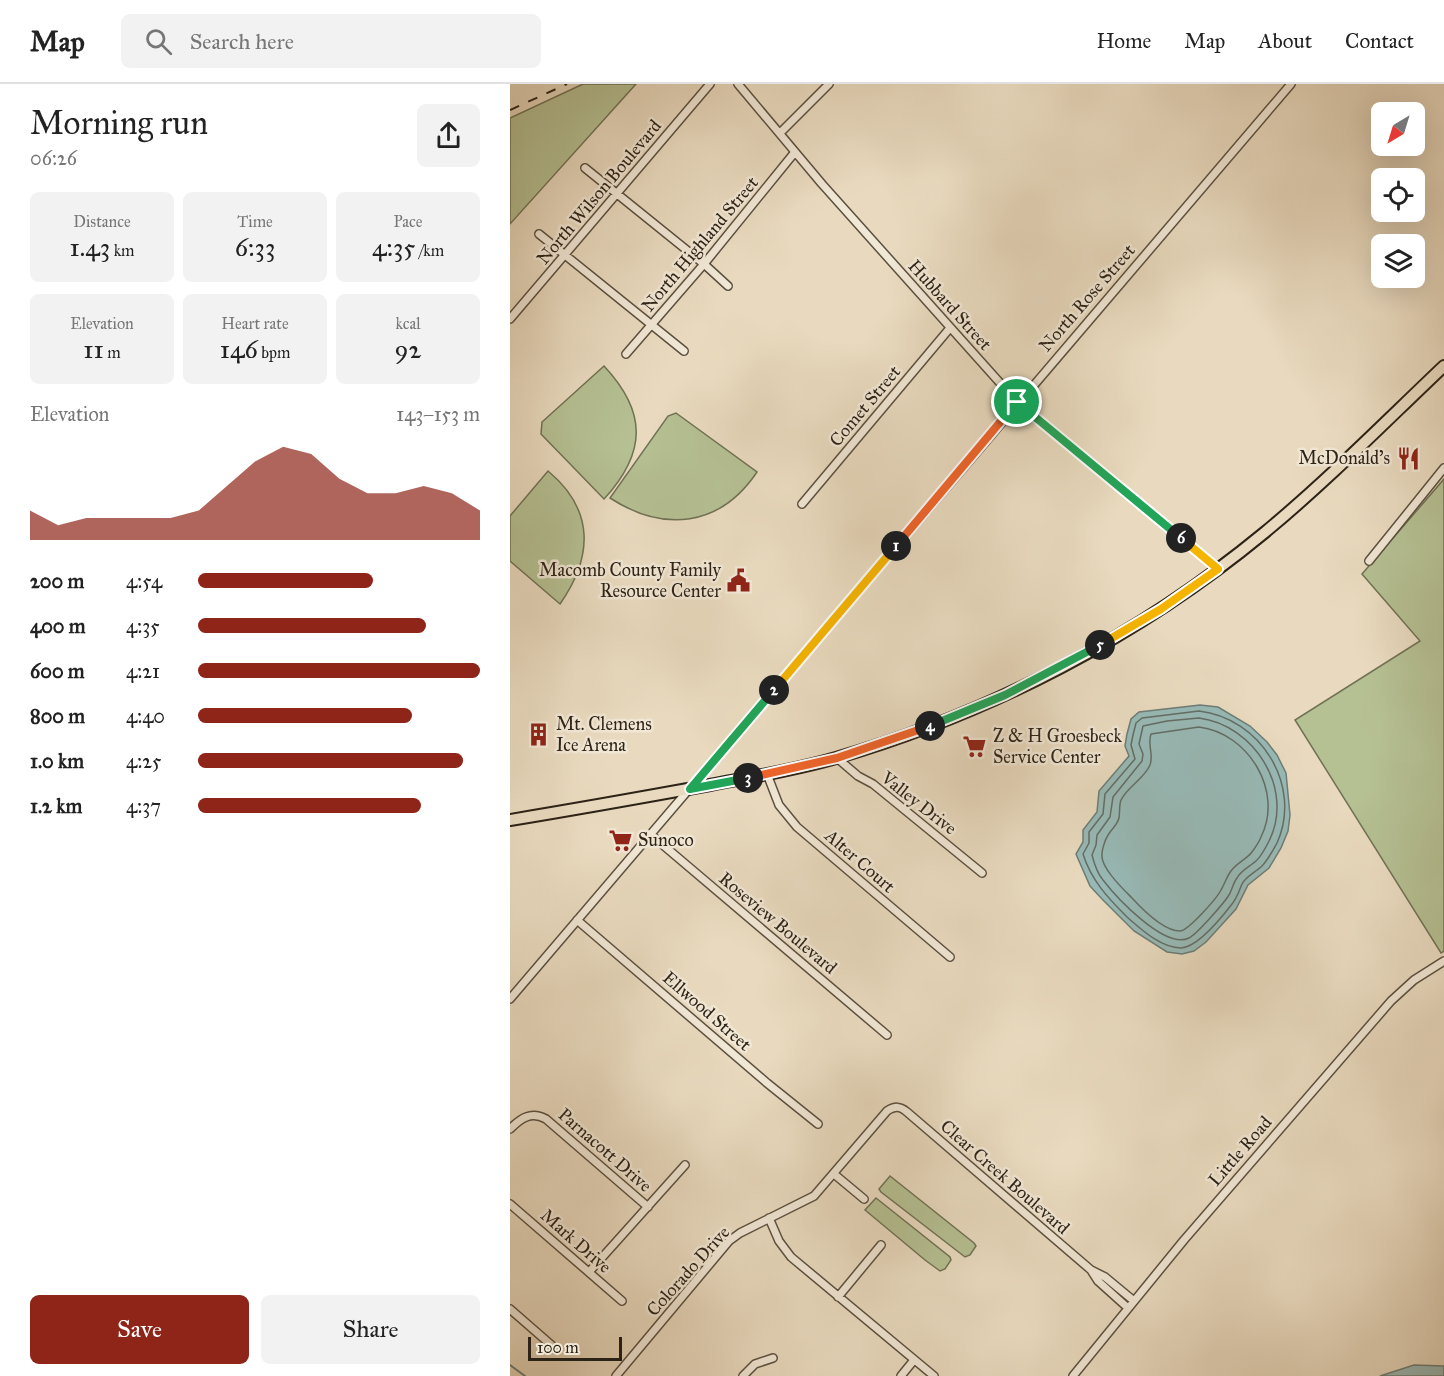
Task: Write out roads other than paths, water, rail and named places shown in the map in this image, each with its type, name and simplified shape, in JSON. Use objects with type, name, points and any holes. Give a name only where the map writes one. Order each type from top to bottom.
[{"type":"main road","points":[[510,820],[690,789],[837,758],[956,716],[1036,680],[1116,637],[1218,569],[1308,495],[1444,366]]},
{"type":"street","name":"North Wilson Boulevard","points":[[510,319],[710,84]]},
{"type":"street","name":"Hubbard Street","points":[[738,84],[795,152],[1017,402],[1218,569]]},
{"type":"street","points":[[780,133],[829,84]]},
{"type":"street","name":"North Rose Street","points":[[510,999],[1017,402],[1291,84]]},
{"type":"street","name":"North Highland Street","points":[[626,354],[704,264],[795,152]]},
{"type":"street","points":[[585,168],[728,286]]},
{"type":"street","points":[[539,234],[684,351]]},
{"type":"street","name":"Comet Street","points":[[802,504],[950,328]]},
{"type":"street","points":[[1369,561],[1444,468]]},
{"type":"street","name":"Valley Drive","points":[[837,758],[858,776],[873,784],[982,873]]},
{"type":"street","name":"Alter Court","points":[[767,774],[779,805],[797,827],[950,957]]},
{"type":"street","name":"Roseview Boulevard","points":[[650,834],[887,1035]]},
{"type":"street","name":"Ellwood Street","points":[[577,920],[818,1124]]},
{"type":"street","name":"Little Road","points":[[1073,1376],[1205,1215],[1391,1001],[1414,980],[1444,961]]},
{"type":"street","name":"Clear Creek Boulevard","points":[[899,1107],[1091,1270],[1101,1274],[1128,1308]]},
{"type":"street","name":"Colorado Drive","points":[[618,1375],[729,1241],[740,1233],[814,1196],[887,1111],[899,1107]]},
{"type":"street","name":"Parnacott Drive","points":[[510,1129],[529,1115],[546,1119],[648,1208]]},
{"type":"street","points":[[589,1272],[685,1166]]},
{"type":"street","points":[[834,1174],[864,1199]]},
{"type":"street","name":"Mark Drive","points":[[510,1204],[622,1300]]},
{"type":"street","points":[[769,1218],[779,1241],[791,1257],[934,1376]]},
{"type":"street","points":[[838,1297],[881,1245]]},
{"type":"street","name":"Clear Creek Boulevard","points":[[1113,1289],[1134,1301]]},
{"type":"street","points":[[510,1308],[557,1350]]},
{"type":"street","points":[[743,1376],[754,1364],[773,1358]]},
{"type":"street","points":[[901,1376],[914,1360]]},
{"type":"water","points":[[1200,705],[1218,707],[1250,726],[1267,742],[1286,773],[1290,815],[1288,831],[1269,868],[1248,885],[1236,909],[1206,942],[1194,951],[1182,954],[1167,952],[1134,931],[1090,886],[1076,854],[1083,842],[1083,830],[1097,812],[1099,791],[1129,756],[1125,746],[1131,719],[1139,712]]},
{"type":"water","points":[[1414,1365],[1444,1366],[1444,1376],[1380,1376]]},
{"type":"waterway","points":[[510,1365],[525,1376]]},
{"type":"railway","points":[[510,110],[567,84]]},
{"type":"place","name":"McDonald's","points":[[1408,458]]},
{"type":"place","name":"Macomb County Family Resource Center","points":[[739,580]]},
{"type":"place","name":"Mt. Clemens Ice Arena","points":[[538,734]]},
{"type":"place","name":"Z & H Groesbeck Service Center","points":[[975,746]]},
{"type":"place","name":"Sunoco","points":[[620,840]]}]
